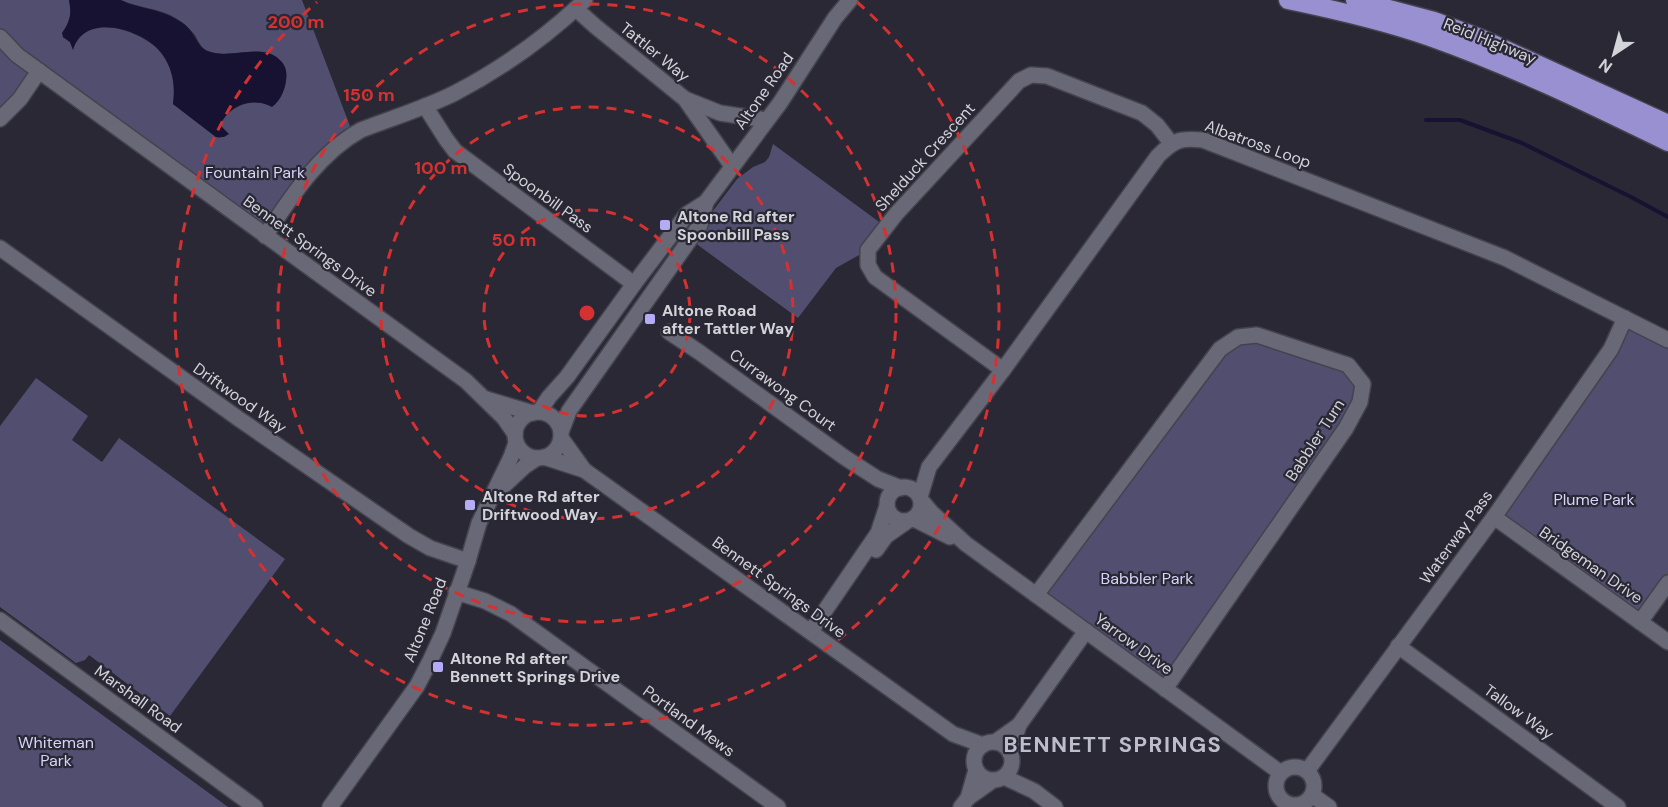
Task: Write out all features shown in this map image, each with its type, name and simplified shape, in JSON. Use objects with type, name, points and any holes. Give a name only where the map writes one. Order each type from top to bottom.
[{"type":"highway","name":"Reid Highway","points":[[1288,0],[1362,17],[1430,37],[1515,71],[1668,142]]},
{"type":"highway","name":"Reid Highway","points":[[1355,0],[1434,21],[1480,38],[1668,124]]},
{"type":"street","name":"Altone Road","points":[[561,435],[569,411],[700,225],[706,202],[780,103],[835,18],[850,0]]},
{"type":"street","name":"Tattler Way","points":[[580,4],[595,26],[685,99],[732,166]]},
{"type":"street","points":[[265,236],[311,172],[347,138],[361,130],[425,106],[509,62],[560,24],[580,4]]},
{"type":"street","name":"Bennett Springs Drive","points":[[0,37],[17,55],[466,381],[504,418],[516,438]]},
{"type":"street","points":[[0,119],[20,99],[39,71]]},
{"type":"street","name":"Shelduck Crescent","points":[[1003,370],[875,277],[868,265],[868,250],[896,214],[1019,81],[1031,75],[1047,76],[1142,113],[1157,125],[1171,143]]},
{"type":"street","name":"Tattler Way","points":[[685,99],[720,113],[766,120]]},
{"type":"street","name":"Spoonbill Pass","points":[[425,106],[455,151],[634,284]]},
{"type":"street","name":"Albatross Loop","points":[[1171,143],[1184,138],[1203,140],[1505,258],[1668,340]]},
{"type":"street","points":[[846,581],[862,567],[886,536],[921,510],[920,498],[929,467],[1003,370],[1158,156],[1171,143]]},
{"type":"street","name":"Altone Road","points":[[536,412],[567,377],[687,214],[706,202]]},
{"type":"street","name":"Driftwood Way","points":[[0,248],[239,419],[409,536],[430,548],[468,561]]},
{"type":"street","name":"Waterway Pass","points":[[1307,771],[1494,518],[1611,349],[1625,318]]},
{"type":"street","name":"Currawong Court","points":[[669,332],[844,458]]},
{"type":"street","name":"Babbler Turn","points":[[1036,596],[1220,349],[1238,337],[1257,335],[1348,365],[1362,384],[1360,402],[1346,428],[1166,689]]},
{"type":"street","name":"Bennett Springs Drive","points":[[483,399],[536,412]]},
{"type":"street","points":[[536,412],[545,413],[556,420],[561,435],[555,450],[541,458],[524,454],[516,438],[520,420],[536,412]]},
{"type":"street","name":"Bennett Springs Drive","points":[[561,435],[584,470]]},
{"type":"street","name":"Altone Road","points":[[330,807],[417,686],[443,633],[479,523],[516,438]]},
{"type":"street","name":"Altone Road","points":[[492,496],[525,466],[541,458]]},
{"type":"street","name":"Bennett Springs Drive","points":[[541,458],[584,470],[953,734],[989,744]]},
{"type":"street","points":[[844,458],[878,479],[911,489],[932,513],[966,544]]},
{"type":"street","points":[[844,458],[871,482],[893,518],[910,520],[966,544]]},
{"type":"street","points":[[811,631],[878,533],[892,492],[929,467]]},
{"type":"street","name":"Bridgeman Drive","points":[[1494,518],[1668,642]]},
{"type":"street","name":"Yarrow Drive","points":[[966,544],[1281,773]]},
{"type":"street","points":[[1640,622],[1668,583]]},
{"type":"street","name":"Portland Mews","points":[[456,592],[485,601],[511,614],[778,807]]},
{"type":"street","name":"Marshall Road","points":[[0,620],[255,807]]},
{"type":"street","points":[[964,802],[1004,769],[1019,725],[1086,631]]},
{"type":"street","name":"Tallow Way","points":[[1398,646],[1618,807]]},
{"type":"street","points":[[964,802],[977,750],[1019,725]]},
{"type":"street","name":"Bennett Springs Drive","points":[[953,734],[974,767]]},
{"type":"street","points":[[989,744],[1006,748],[1004,769]]},
{"type":"street","points":[[974,767],[986,779],[1004,769]]},
{"type":"street","points":[[1294,767],[1301,767],[1307,771],[1314,782],[1314,789],[1308,800],[1297,805],[1283,804],[1276,785],[1281,773],[1294,767]]},
{"type":"street","points":[[1004,769],[1056,807]]},
{"type":"street","points":[[1312,795],[1329,807]]},
{"type":"green space","name":"Fountain Park","points":[[0,0],[69,0],[71,14],[63,37],[70,42],[73,49],[83,34],[102,27],[125,31],[147,41],[163,55],[169,66],[174,91],[173,104],[220,138],[226,132],[220,125],[237,107],[254,102],[274,105],[277,102],[286,81],[283,65],[271,55],[263,53],[226,54],[205,50],[194,34],[177,19],[121,0],[302,0],[353,134],[265,236],[39,72],[0,119]]},
{"type":"green space","points":[[773,144],[886,227],[868,250],[836,268],[798,318],[691,240],[737,179],[753,167],[765,162]]},
{"type":"green space","name":"Plume Park","points":[[1625,318],[1668,340],[1668,583],[1640,622],[1494,517]]},
{"type":"green space","name":"Babbler Park","points":[[1238,337],[1348,365],[1363,384],[1360,402],[1165,689],[1036,595]]},
{"type":"green space","points":[[36,378],[88,416],[72,440],[102,462],[119,438],[285,559],[170,716],[89,655],[85,660],[76,663],[0,607],[0,426]]},
{"type":"green space","name":"Whiteman Park","points":[[0,640],[228,807],[0,807]]},
{"type":"shaded area","points":[[69,0],[120,0],[165,14],[187,27],[200,46],[207,51],[226,54],[266,52],[282,62],[286,70],[282,94],[272,107],[257,102],[242,104],[235,108],[229,112],[220,125],[229,134],[216,137],[173,104],[174,84],[169,66],[154,45],[142,37],[129,31],[102,28],[89,31],[79,38],[73,50],[70,42],[63,37],[62,33],[70,17]]},
{"type":"waterway","points":[[1426,120],[1460,120],[1522,143],[1668,217]]},
{"type":"place","name":"Altone Rd after Spoonbill Pass","points":[[665,225]]},
{"type":"place","name":"Altone Road after Tattler Way","points":[[650,319]]},
{"type":"place","name":"Altone Rd after Driftwood Way","points":[[470,505]]},
{"type":"place","name":"Altone Rd after Bennett Springs Drive","points":[[438,667]]},
{"type":"district","name":"BENNETT SPRINGS","points":[[1113,744]]}]
